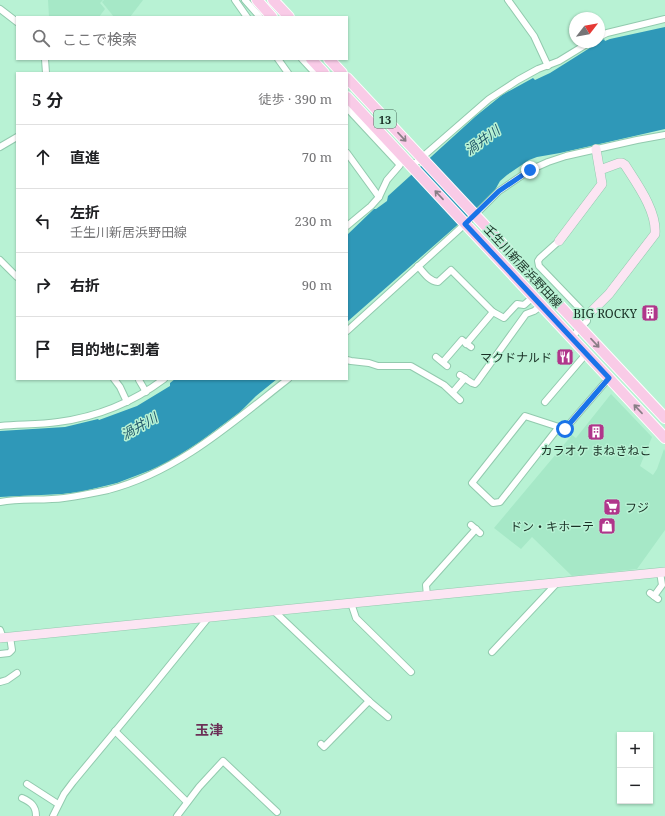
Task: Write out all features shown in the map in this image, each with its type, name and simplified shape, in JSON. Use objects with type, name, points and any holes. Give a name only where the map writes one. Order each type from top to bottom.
[{"type":"main road","points":[[257,0],[271,16]]},
{"type":"main road","points":[[273,0],[288,16]]},
{"type":"main road","points":[[312,60],[323,72]]},
{"type":"main road","points":[[330,60],[341,72]]},
{"type":"main road","name":"壬生川新居浜野田線","points":[[348,79],[665,418]]},
{"type":"main road","name":"壬生川新居浜野田線","points":[[348,99],[665,438]]},
{"type":"street","points":[[235,0],[246,16]]},
{"type":"street","points":[[244,0],[259,16]]},
{"type":"street","points":[[508,0],[534,36],[548,66]]},
{"type":"street","points":[[0,9],[16,21]]},
{"type":"street","points":[[605,34],[665,19]]},
{"type":"street","points":[[413,167],[489,99],[523,77],[538,69],[559,61],[580,48]]},
{"type":"street","points":[[45,60],[46,72]]},
{"type":"street","points":[[279,60],[287,72]]},
{"type":"street","points":[[303,60],[314,72]]},
{"type":"street","points":[[348,109],[400,165],[387,180],[379,197],[371,206],[348,225]]},
{"type":"street","points":[[348,330],[499,191],[530,170],[548,162],[596,149],[665,135]]},
{"type":"street","points":[[0,147],[16,138]]},
{"type":"street","points":[[587,316],[539,266],[538,261],[559,241],[602,184],[596,149]]},
{"type":"street","points":[[348,154],[379,197]]},
{"type":"street","points":[[571,338],[587,321],[587,316],[609,294],[652,240],[656,229],[650,208],[625,165],[622,163],[600,170]]},
{"type":"street","points":[[0,260],[16,276]]},
{"type":"street","points":[[418,266],[428,278],[434,282],[438,282],[451,270],[493,312],[504,318],[517,304],[524,305],[533,297]]},
{"type":"street","points":[[454,392],[463,376],[475,384],[526,314],[541,306]]},
{"type":"street","points":[[436,357],[445,364],[462,340],[469,345],[493,312]]},
{"type":"street","points":[[545,402],[586,354]]},
{"type":"street","points":[[348,360],[369,363],[378,366],[411,366],[444,385],[454,392],[460,400]]},
{"type":"street","points":[[558,428],[500,502],[493,503],[472,483],[525,416],[558,428],[565,429],[609,378]]},
{"type":"street","points":[[115,380],[127,402]]},
{"type":"street","points":[[139,380],[146,392]]},
{"type":"street","points":[[0,426],[44,424],[93,416],[127,402],[146,392],[163,380]]},
{"type":"street","points":[[0,502],[63,498],[81,495],[108,490],[153,474],[171,465],[196,449],[287,380]]},
{"type":"street","points":[[427,596],[426,585],[476,529]]},
{"type":"street","points":[[0,654],[9,653],[12,650],[4,636],[208,618],[663,572],[662,585],[654,596]]},
{"type":"street","points":[[492,652],[557,583]]},
{"type":"street","points":[[351,603],[356,618],[411,672]]},
{"type":"street","points":[[274,611],[369,701],[388,716]]},
{"type":"street","points":[[53,816],[58,804],[73,782],[208,618]]},
{"type":"street","points":[[0,682],[7,680],[17,673]]},
{"type":"street","points":[[321,744],[324,747],[369,701]]},
{"type":"street","points":[[115,731],[187,802]]},
{"type":"street","points":[[177,816],[199,786],[223,761],[277,812]]},
{"type":"street","points":[[27,784],[58,804]]},
{"type":"street","points":[[22,798],[33,803],[36,816]]},
{"type":"shaded area","points":[[48,0],[103,0],[100,3],[105,9],[100,16],[49,16]]},
{"type":"shaded area","points":[[104,0],[143,0],[131,16],[113,16],[102,2]]},
{"type":"shaded area","points":[[611,394],[652,437],[640,466],[653,475],[657,469],[664,449],[665,451],[665,530],[637,569],[572,576],[532,537],[521,549],[494,528],[572,435],[576,438]]},
{"type":"water","name":"渦井川","points":[[665,27],[665,129],[529,160],[500,181],[495,190],[479,206],[348,321],[348,234],[374,209],[387,201],[388,196],[476,116],[502,95],[533,78],[535,80],[550,73],[590,48],[605,48],[605,41]]},
{"type":"water","name":"渦井川","points":[[174,380],[276,380],[256,396],[240,412],[201,441],[169,462],[151,470],[117,483],[80,492],[0,497],[0,431],[65,427],[99,420],[137,406],[170,386],[170,383]]},
{"type":"place","name":"BIG ROCKY","points":[[650,313]]},
{"type":"place","name":"マクドナルド","points":[[565,357]]},
{"type":"place","name":"カラオケ まねきねこ","points":[[596,432]]},
{"type":"place","name":"フジ","points":[[612,507]]},
{"type":"place","name":"ドン・キホーテ","points":[[607,526]]},
{"type":"district","name":"玉津","points":[[209,729]]},
{"type":"route","points":[[530,170],[499,191],[465,224],[609,378],[565,429]]}]
